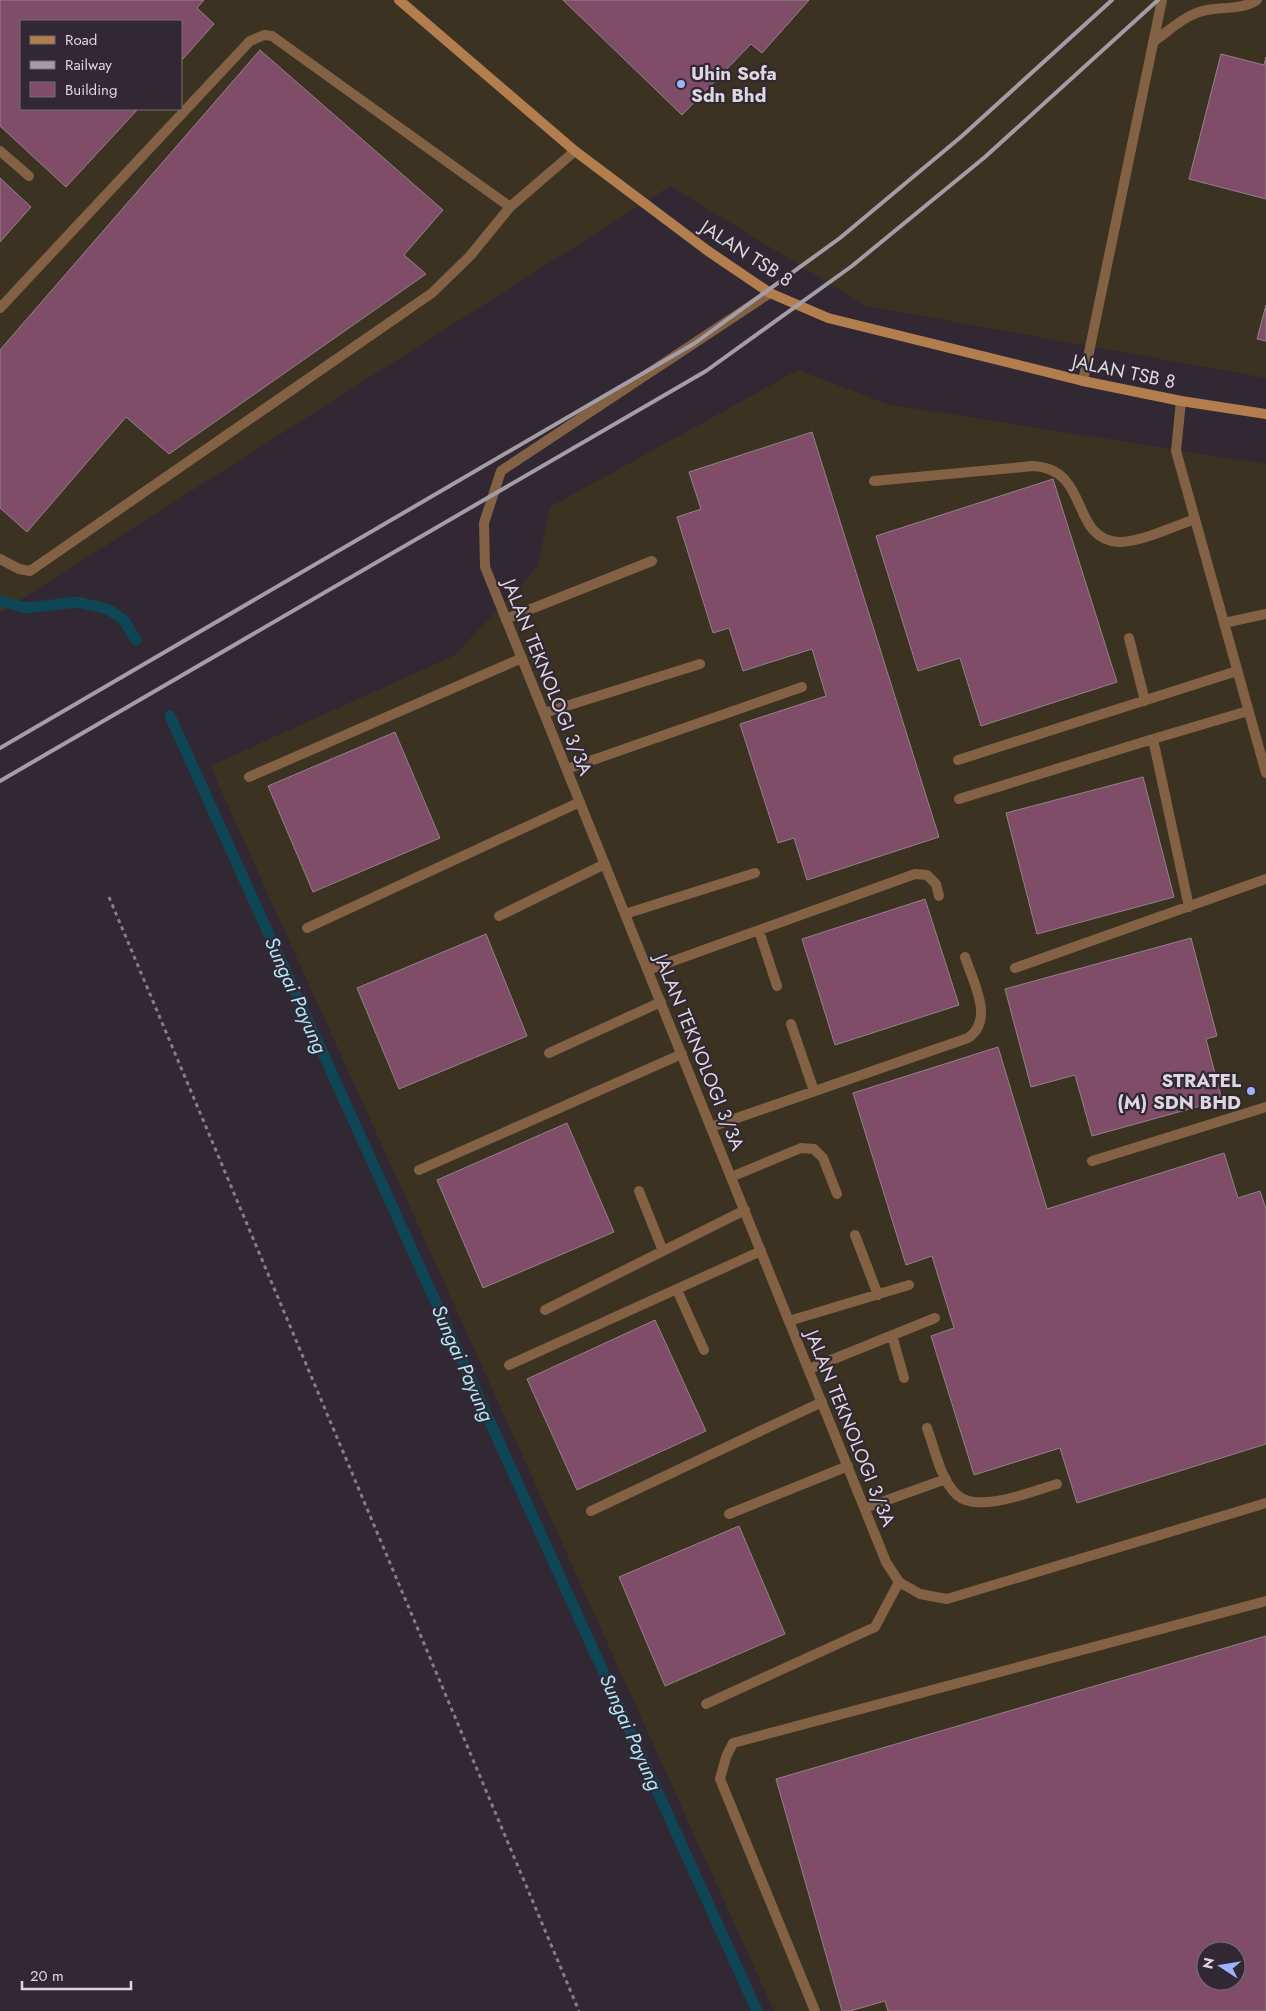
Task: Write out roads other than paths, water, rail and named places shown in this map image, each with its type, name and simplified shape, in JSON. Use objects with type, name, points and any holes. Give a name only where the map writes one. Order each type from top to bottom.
[{"type":"street","name":"JALAN TSB 8","points":[[398,0],[575,151],[708,251],[770,293],[828,318],[1083,381],[1181,401],[1266,414]]},
{"type":"street","points":[[1083,381],[1162,0]]},
{"type":"street","points":[[1153,42],[1192,14],[1234,8],[1257,0]]},
{"type":"street","points":[[0,308],[250,41],[264,35],[272,36],[510,207]]},
{"type":"street","points":[[0,151],[30,176]]},
{"type":"street","points":[[0,559],[19,569],[30,571],[432,293],[470,256],[510,207],[575,151]]},
{"type":"street","name":"JALAN TEKNOLOGI 3/3A","points":[[770,293],[501,471],[484,523],[485,567],[886,1562],[899,1582],[920,1594],[947,1599],[1266,1503]]},
{"type":"street","points":[[1181,401],[1176,451],[1266,773]]},
{"type":"street","points":[[874,481],[1045,466],[1065,477],[1086,520],[1094,531],[1105,539],[1119,542],[1133,540],[1195,519]]},
{"type":"street","points":[[506,619],[652,561]]},
{"type":"street","points":[[1224,623],[1266,614]]},
{"type":"street","points":[[1129,638],[1145,700]]},
{"type":"street","points":[[250,777],[522,658]]},
{"type":"street","points":[[544,712],[700,664]]},
{"type":"street","points":[[958,760],[1237,671]]},
{"type":"street","points":[[567,769],[802,687]]},
{"type":"street","points":[[960,799],[1248,711]]},
{"type":"street","points":[[1153,739],[1189,907]]},
{"type":"street","points":[[307,928],[580,802]]},
{"type":"street","points":[[499,916],[605,864]]},
{"type":"street","points":[[625,914],[756,873]]},
{"type":"street","points":[[648,970],[914,874],[927,875],[936,884],[939,896]]},
{"type":"street","points":[[1014,968],[1266,879]]},
{"type":"street","points":[[759,931],[777,986]]},
{"type":"street","points":[[711,1127],[968,1038],[978,1032],[982,1022],[982,1010],[965,957]]},
{"type":"street","points":[[548,1053],[661,1002]]},
{"type":"street","points":[[791,1024],[814,1090]]},
{"type":"street","points":[[419,1170],[682,1054]]},
{"type":"street","points":[[1092,1161],[1266,1107]]},
{"type":"street","points":[[731,1177],[802,1148],[814,1149],[823,1158],[837,1194]]},
{"type":"street","points":[[639,1190],[663,1251]]},
{"type":"street","points":[[545,1310],[745,1210]]},
{"type":"street","points":[[855,1235],[878,1295]]},
{"type":"street","points":[[508,1365],[761,1251]]},
{"type":"street","points":[[789,1321],[909,1285]]},
{"type":"street","points":[[677,1290],[704,1350]]},
{"type":"street","points":[[809,1369],[935,1318]]},
{"type":"street","points":[[892,1335],[904,1378]]},
{"type":"street","points":[[592,1511],[822,1402]]},
{"type":"street","points":[[927,1428],[946,1479],[957,1495],[968,1501],[983,1503],[1057,1484]]},
{"type":"street","points":[[729,1514],[848,1466]]},
{"type":"street","points":[[865,1508],[946,1479]]},
{"type":"street","points":[[706,1704],[875,1627],[899,1582]]},
{"type":"street","points":[[815,2011],[720,1779],[726,1757],[733,1743],[1266,1601]]},
{"type":"waterway","name":"Sungai Payung","points":[[0,601],[27,608],[78,602],[108,609],[124,620],[136,640]]},
{"type":"waterway","name":"Sungai Payung","points":[[170,716],[757,2011]]},
{"type":"railway","points":[[0,748],[695,343],[840,238],[962,136],[1112,0]]},
{"type":"railway","points":[[0,781],[706,371],[852,266],[985,157],[1158,0]]},
{"type":"place","name":"Uhin Sofa Sdn Bhd","points":[[681,84]]},
{"type":"place","name":"STRATEL (M) SDN BHD","points":[[1251,1091]]}]
